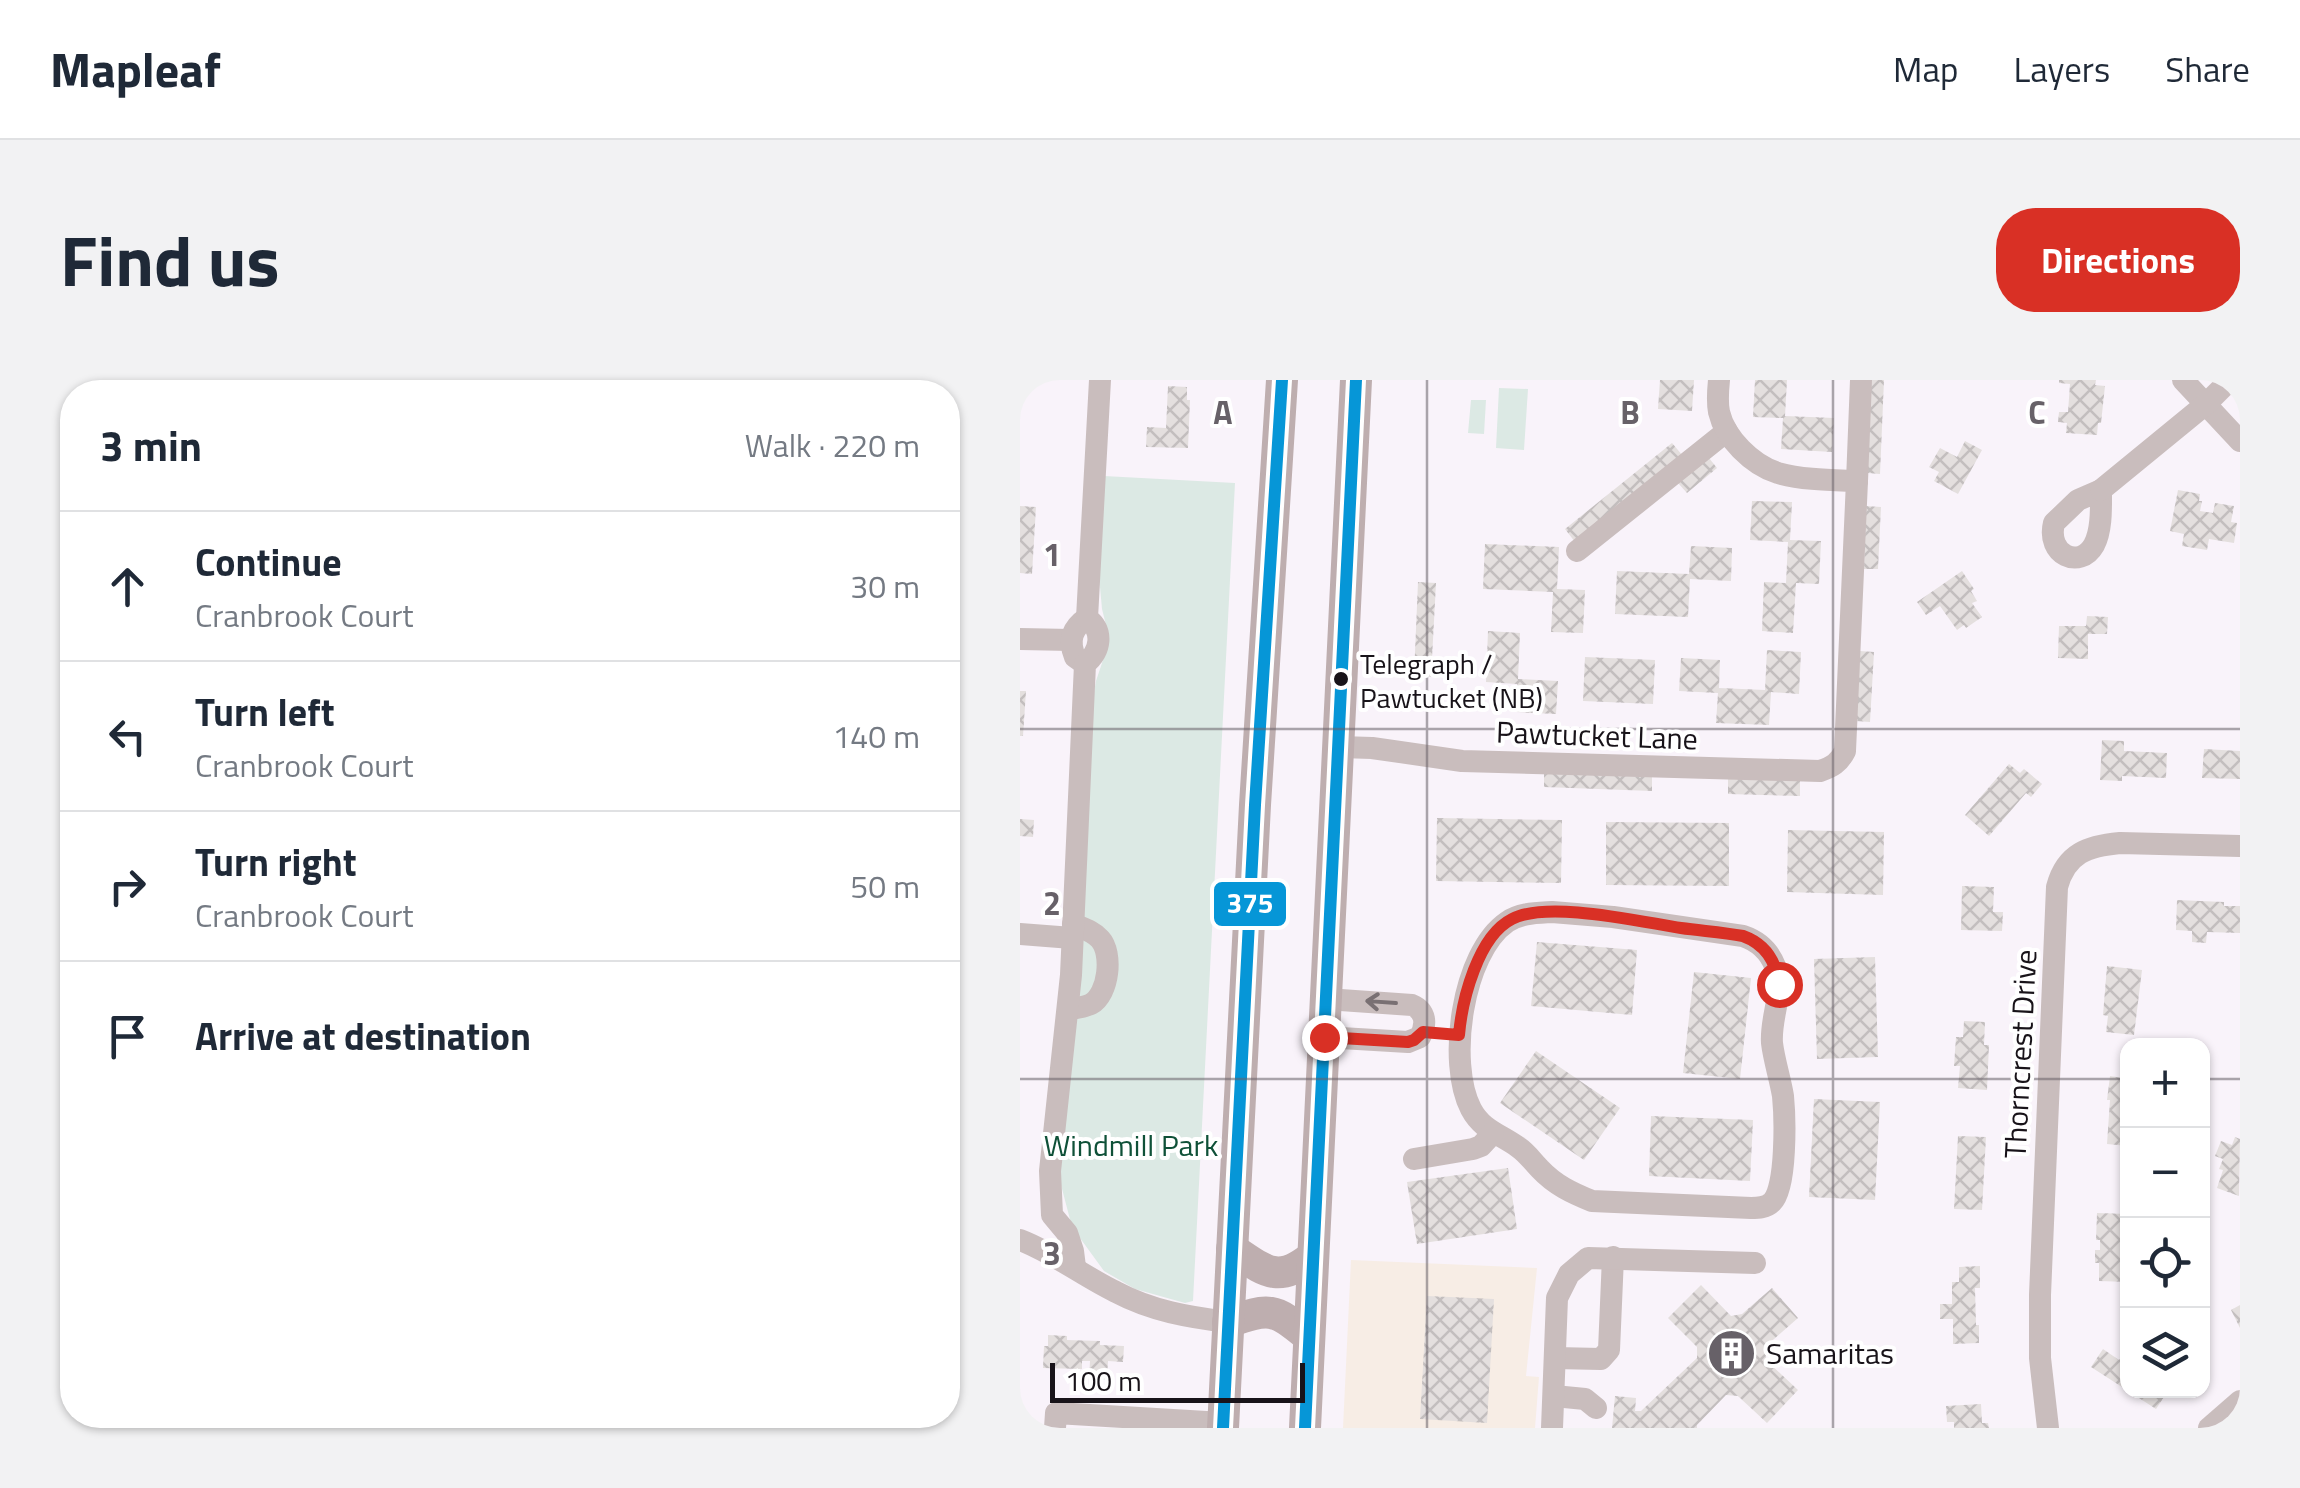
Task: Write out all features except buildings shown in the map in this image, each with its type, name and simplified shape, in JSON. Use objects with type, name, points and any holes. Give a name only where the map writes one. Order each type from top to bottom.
[{"type":"highway","points":[[1223,1426],[1255,805],[1282,380]]},
{"type":"highway","points":[[1304,1428],[1356,380]]},
{"type":"highway","points":[[1232,1249],[1274,1272],[1296,1270],[1313,1256]]},
{"type":"highway","points":[[1228,1322],[1270,1311],[1288,1319],[1308,1336]]},
{"type":"street","points":[[1022,1241],[1044,1227],[1052,1215],[1052,1144],[1068,1010],[1085,664],[1094,656],[1099,636],[1088,618],[1100,380]]},
{"type":"street","points":[[1719,380],[1719,412],[1727,431],[1748,456],[1774,472],[1857,481],[1861,380]]},
{"type":"street","points":[[2183,380],[2240,440]]},
{"type":"street","points":[[2101,490],[2230,380]]},
{"type":"street","points":[[1577,551],[1727,431]]},
{"type":"street","name":"Pawtucket Lane","points":[[1340,747],[1462,761],[1820,771],[1840,760],[1844,751],[1857,481]]},
{"type":"street","points":[[1085,664],[1075,658],[1071,640],[1074,630],[1088,618]]},
{"type":"street","points":[[1020,639],[1071,640]]},
{"type":"street","name":"Thorncrest Drive","points":[[2048,1428],[2040,1358],[2040,1312],[2060,873],[2069,860],[2101,845],[2240,846]]},
{"type":"street","points":[[1533,913],[1613,917],[1743,936],[1770,955],[1778,972],[1772,1044],[1782,1093],[1784,1134],[1781,1180],[1772,1202],[1762,1208],[1751,1208],[1592,1201],[1555,1183],[1519,1148],[1493,1133],[1476,1117],[1465,1096],[1459,1056],[1460,1027],[1473,974],[1494,934],[1510,919],[1533,913]]},
{"type":"street","points":[[1020,934],[1072,931],[1094,934],[1103,942],[1107,950],[1102,992],[1092,1004],[1068,1010]]},
{"type":"street","points":[[1324,1037],[1408,1042],[1414,1040],[1423,1023],[1419,1008],[1412,1004],[1326,998]]},
{"type":"street","points":[[1423,1023],[1460,1027]]},
{"type":"street","points":[[1414,1159],[1473,1149],[1493,1133]]},
{"type":"street","points":[[1052,1215],[1066,1233],[1075,1268]]},
{"type":"street","points":[[1022,1241],[1118,1294],[1157,1310],[1228,1322]]},
{"type":"street","points":[[1555,1358],[1601,1359],[1609,1350],[1612,1257]]},
{"type":"street","points":[[1552,1428],[1557,1298],[1569,1274],[1588,1258],[1755,1264]]},
{"type":"street","points":[[1554,1396],[1585,1398],[1596,1408]]},
{"type":"street","points":[[2209,1428],[2240,1401]]},
{"type":"street","points":[[1055,1428],[1056,1413],[1223,1426]]},
{"type":"shaded area","points":[[1351,1260],[1537,1268],[1526,1376],[1539,1377],[1535,1428],[1343,1428]]},
{"type":"green space","points":[[1499,388],[1528,389],[1524,450],[1496,448]]},
{"type":"green space","points":[[1471,400],[1486,400],[1484,434],[1468,433]]},
{"type":"green space","name":"Windmill Park","points":[[1104,476],[1235,483],[1193,1301],[1185,1303],[1135,1289],[1104,1271],[1072,1227],[1061,1185],[1089,721],[1108,633],[1099,576]]},
{"type":"transit line","name":"375","points":[[1223,1428],[1255,805],[1282,380]]},
{"type":"transit line","name":"375","points":[[1305,1428],[1356,380]]},
{"type":"place","name":"Telegraph / Pawtucket (NB)","points":[[1341,679]]},
{"type":"place","name":"Samaritas","points":[[1731,1353]]},
{"type":"route","points":[[1324,1037],[1408,1042],[1423,1032],[1459,1035],[1467,992],[1484,949],[1503,924],[1533,913],[1613,917],[1743,936],[1770,955],[1779,984]]}]
